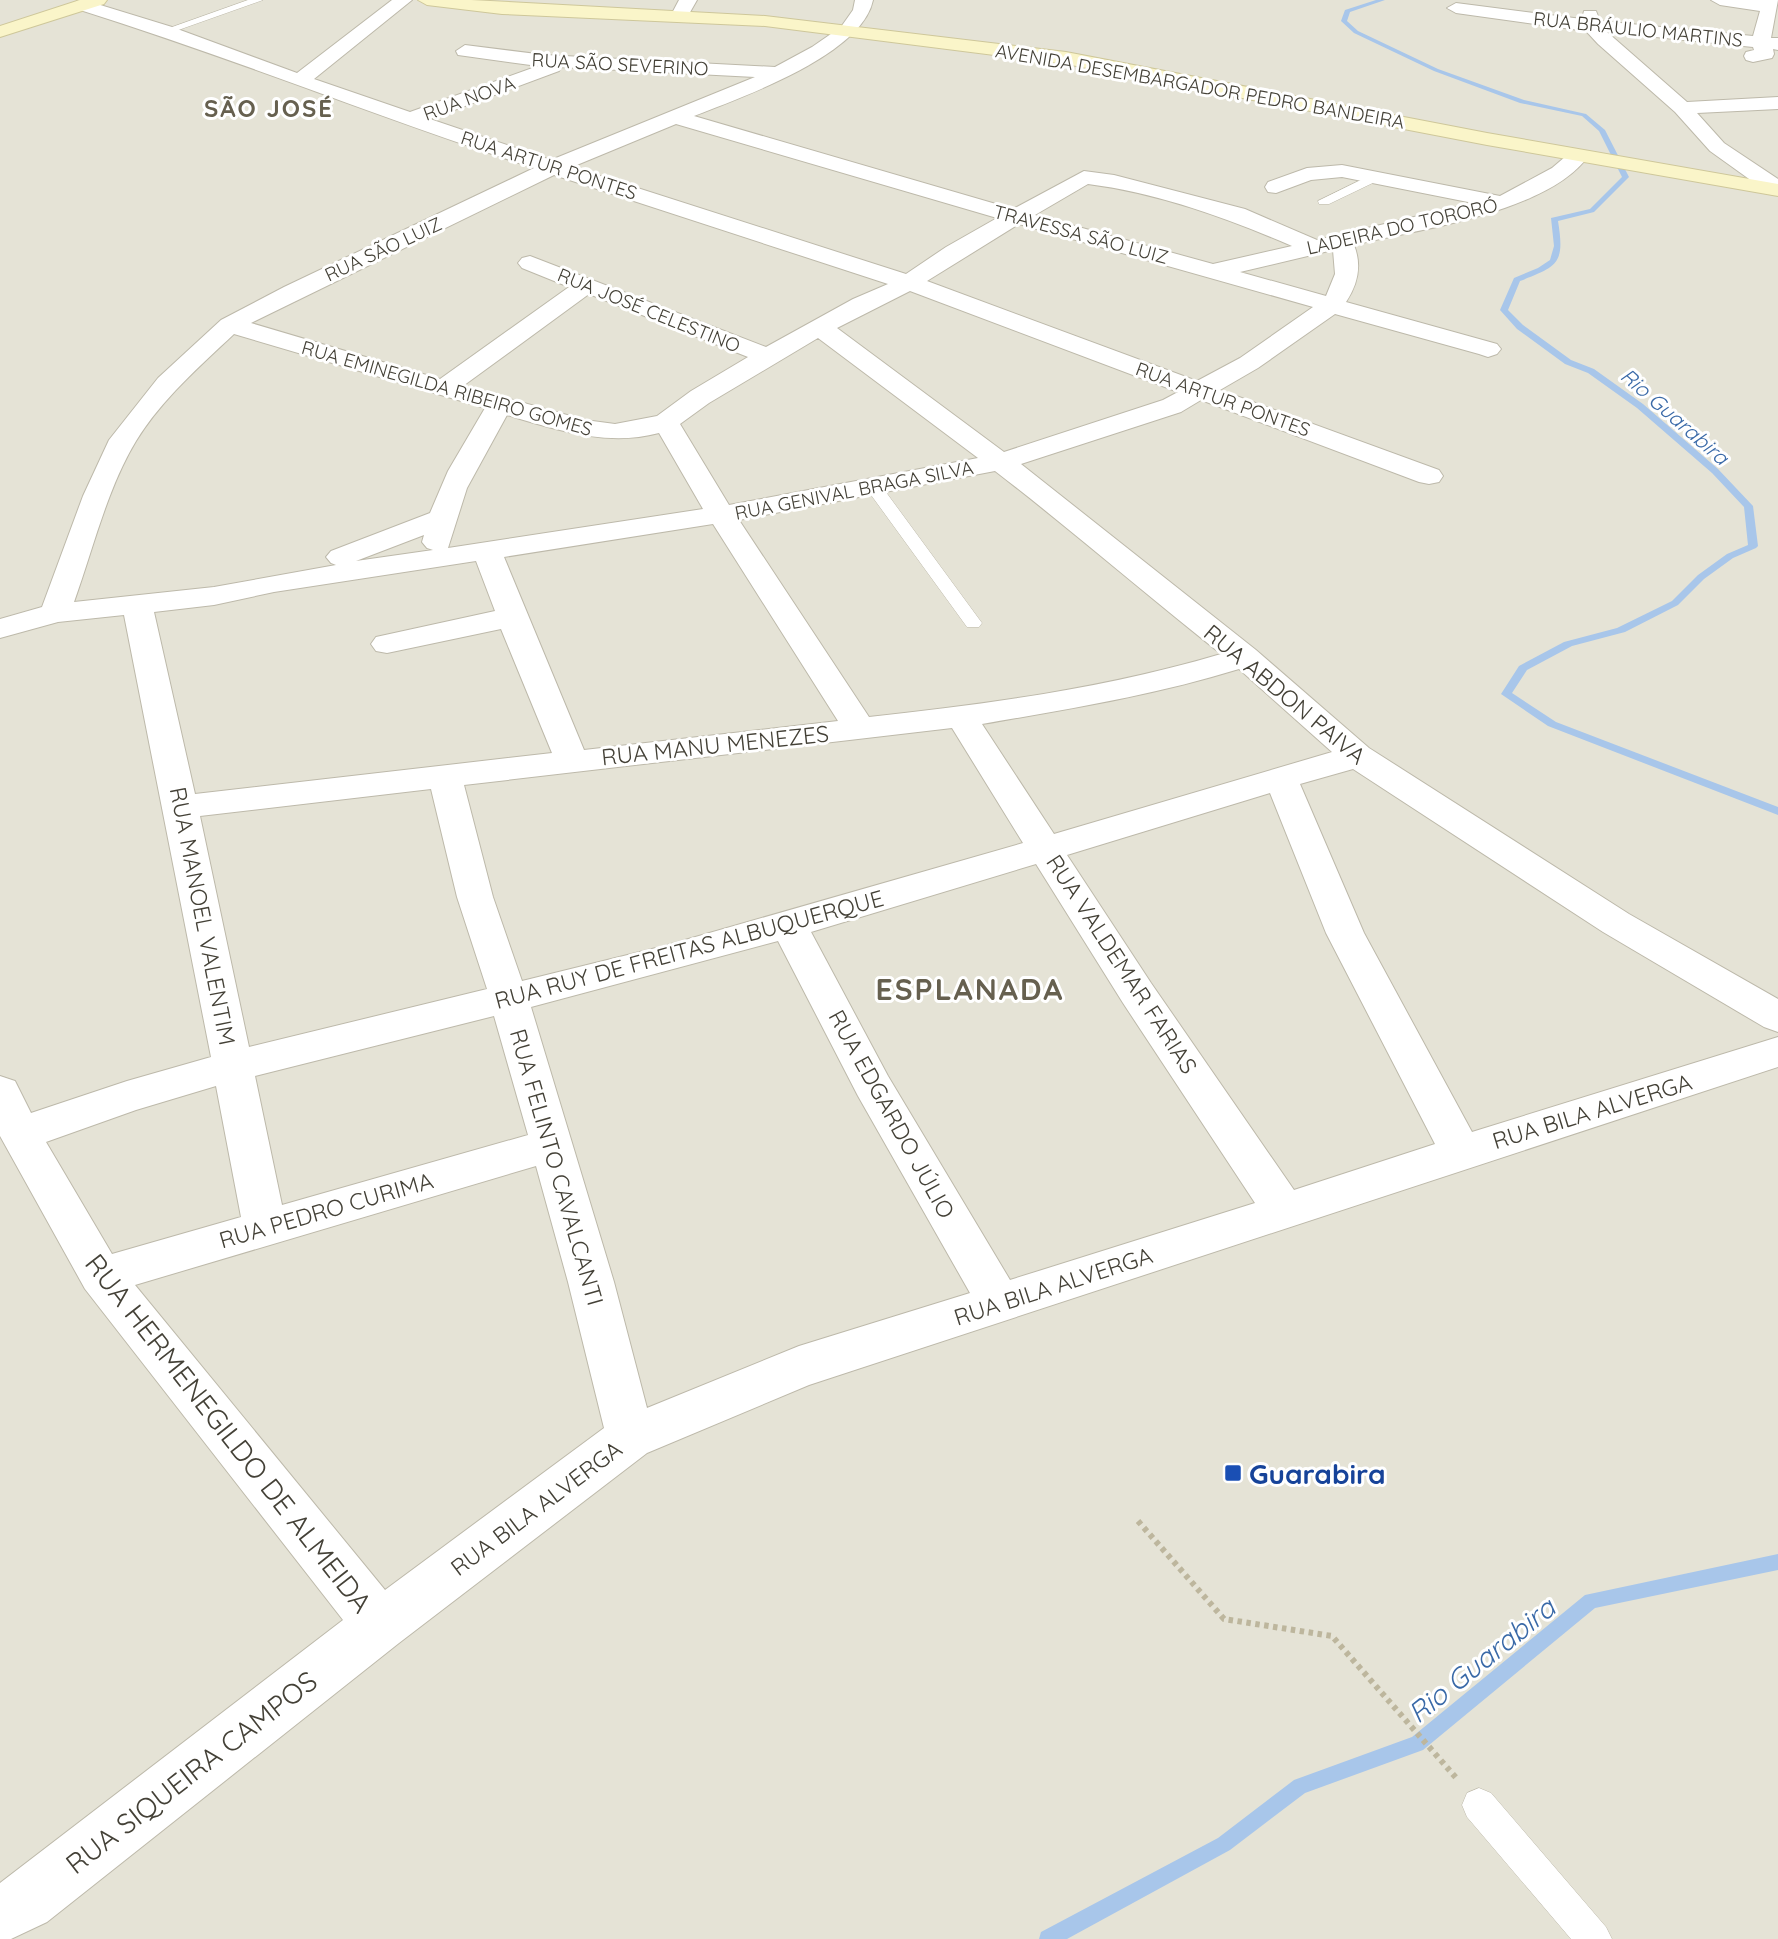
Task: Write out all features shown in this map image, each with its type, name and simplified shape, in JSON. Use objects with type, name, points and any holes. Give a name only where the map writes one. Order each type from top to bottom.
[{"type":"main road","name":"AVENIDA DESEMBARGADOR PEDRO BANDEIRA","points":[[427,0],[502,9],[683,8],[765,21],[1066,58],[1657,170],[1778,190]]},
{"type":"main road","points":[[2,29],[90,2]]},
{"type":"street","points":[[302,79],[403,0]]},
{"type":"street","points":[[848,31],[862,10],[864,0]]},
{"type":"street","points":[[1594,0],[1590,11],[1592,26],[1630,64],[1682,108],[1717,147],[1734,161],[1765,178],[1778,190]]},
{"type":"street","points":[[1708,55],[1759,56],[1765,54],[1770,43],[1770,4],[1720,0]]},
{"type":"street","name":"RUA ARTUR PONTES","points":[[90,2],[224,54],[411,119],[1018,321],[1429,476]]},
{"type":"street","name":"RUA BRÁULIO MARTINS","points":[[1456,8],[1592,26],[1770,43]]},
{"type":"street","name":"RUA SÃO LUIZ","points":[[55,613],[97,496],[123,440],[167,383],[230,325],[292,292],[553,167],[756,84],[819,51],[848,31]]},
{"type":"street","name":"RUA SÃO SEVERINO","points":[[465,51],[501,57],[567,62],[775,72]]},
{"type":"street","name":"RUA NOVA","points":[[411,119],[567,62]]},
{"type":"street","points":[[1682,108],[1778,103]]},
{"type":"street","name":"TRAVESSA SÃO LUIZ","points":[[674,117],[1488,349]]},
{"type":"street","name":"LADEIRA DO TORORÓ","points":[[1213,271],[1505,202],[1586,156]]},
{"type":"street","points":[[1276,187],[1307,174],[1342,171],[1505,202]]},
{"type":"street","points":[[860,729],[722,515],[666,422],[700,397],[768,356],[862,304],[909,283],[954,252],[1048,195],[1082,178],[1090,177],[1168,194],[1237,214],[1315,247]]},
{"type":"street","points":[[1332,305],[1340,294],[1348,267],[1341,241]]},
{"type":"street","name":"RUA JOSÉ CELESTINO","points":[[530,263],[768,356]]},
{"type":"street","points":[[442,389],[587,285]]},
{"type":"street","name":"RUA GENIVAL BRAGA SILVA","points":[[0,629],[55,613],[214,596],[274,583],[722,515],[1001,462],[1172,406],[1228,375],[1332,305]]},
{"type":"street","name":"RUA ARTUR PONTES","points":[[1018,321],[1110,341],[1228,375]]},
{"type":"street","name":"RUA EMINEGILDA RIBEIRO GOMES","points":[[230,325],[442,389],[594,430],[631,430],[666,422]]},
{"type":"street","name":"RUA ABDON PAIVA","points":[[822,328],[1063,509],[1143,578],[1245,657],[1357,756],[1616,923],[1778,1017]]},
{"type":"street","points":[[435,558],[440,519],[470,455],[500,405]]},
{"type":"street","name":"RUA GENIVAL BRAGA SILVA","points":[[274,583],[440,519]]},
{"type":"street","points":[[487,550],[572,761]]},
{"type":"street","name":"RUA MANOEL VALENTIM","points":[[137,606],[181,807],[265,1227]]},
{"type":"street","points":[[387,644],[512,617]]},
{"type":"street","name":"RUA MANU MENEZES","points":[[181,807],[961,717],[1111,692],[1172,679],[1245,657]]},
{"type":"street","name":"RUA VALDEMAR FARIAS","points":[[961,717],[1137,993],[1284,1210]]},
{"type":"street","name":"RUA RUY DE FREITAS ALBUQUERQUE","points":[[20,1134],[127,1097],[233,1066],[664,960],[789,925],[1357,756]]},
{"type":"street","name":"RUA FELINTO CAVALCANTI","points":[[445,778],[475,897],[509,998],[552,1145],[630,1437]]},
{"type":"street","points":[[1281,779],[1345,933],[1461,1152]]},
{"type":"street","name":"RUA EDGARDO JÚLIO","points":[[789,925],[872,1085],[999,1302]]},
{"type":"street","name":"RUA BILA ALVERGA","points":[[380,1625],[630,1437],[799,1367],[1778,1052]]},
{"type":"street","name":"RUA HERMENEGILDO DE ALMEIDA","points":[[0,1092],[20,1134],[101,1276],[380,1625]]},
{"type":"street","name":"RUA PEDRO CURIMA","points":[[101,1276],[552,1145]]},
{"type":"street","name":"RUA SIQUEIRA CAMPOS","points":[[0,1914],[26,1901],[380,1625]]},
{"type":"lane","points":[[166,31],[258,0]]},
{"type":"lane","points":[[1324,201],[1375,177]]},
{"type":"lane","points":[[874,488],[973,622]]},
{"type":"lane","points":[[1479,1805],[1594,1939]]},
{"type":"path","points":[[1138,1521],[1224,1619],[1332,1636],[1479,1805]]},
{"type":"shaded area","points":[[0,0],[1778,0],[1778,1939],[0,1939]]},
{"type":"waterway","name":"Rio Guarabira","points":[[1382,0],[1347,11],[1344,21],[1356,32],[1436,70],[1522,102],[1584,115],[1602,130],[1626,177],[1592,211],[1554,220],[1557,246],[1554,260],[1541,270],[1517,280],[1504,310],[1520,327],[1568,362],[1591,371],[1640,406],[1715,471],[1748,506],[1753,546],[1730,556],[1701,577],[1675,603],[1621,630],[1568,644],[1523,668],[1506,694],[1552,724],[1778,811]]},
{"type":"waterway","name":"Rio Guarabira","points":[[1048,1939],[1224,1844],[1300,1786],[1417,1744],[1591,1601],[1778,1562]]},
{"type":"place","name":"Guarabira","points":[[1233,1473]]},
{"type":"district","name":"SÃO JOSÉ","points":[[269,108]]},
{"type":"district","name":"ESPLANADA","points":[[970,989]]}]
